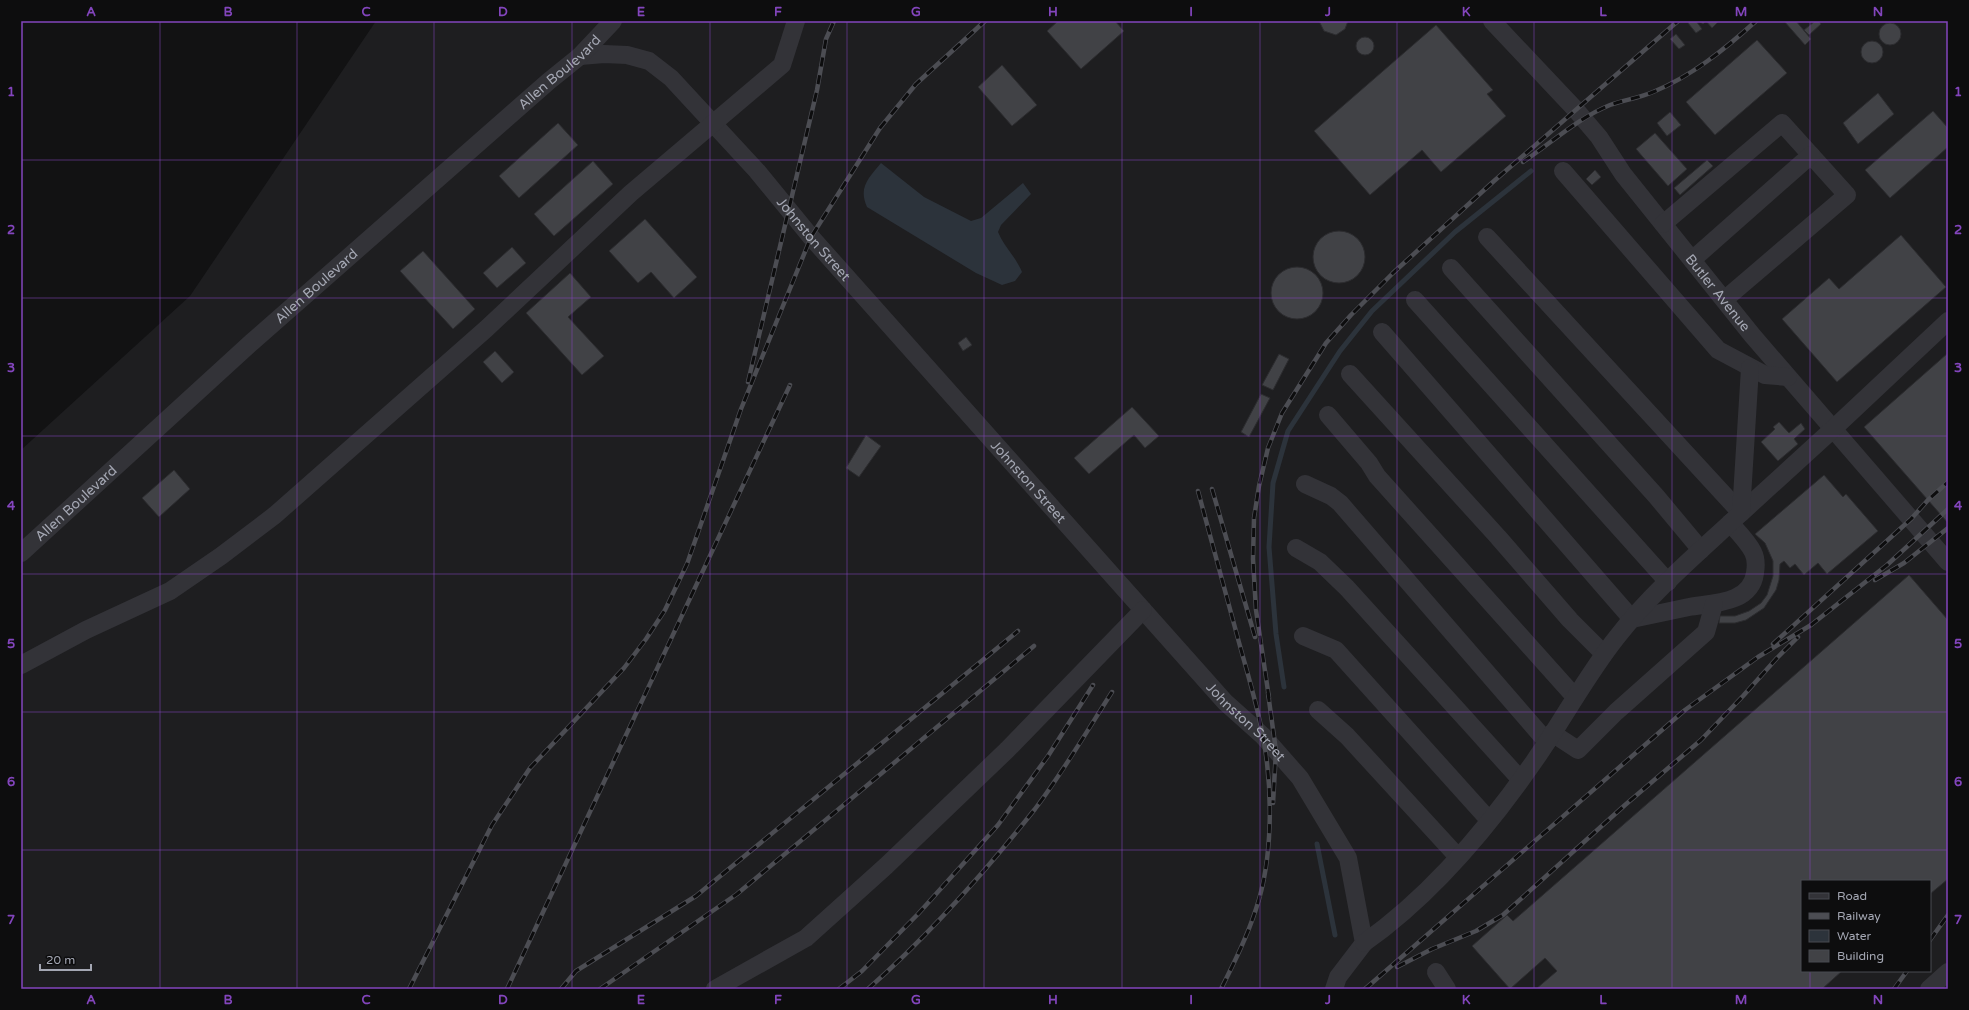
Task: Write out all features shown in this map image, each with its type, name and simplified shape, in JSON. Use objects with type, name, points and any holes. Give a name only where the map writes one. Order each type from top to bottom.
[{"type":"street","name":"Allen Boulevard","points":[[21,553],[252,342],[543,86],[580,56],[613,21]]},
{"type":"street","points":[[21,665],[86,630],[170,591],[221,556],[275,515],[486,329],[631,193],[782,65],[796,21]]},
{"type":"street","name":"Butler Avenue","points":[[1492,21],[1576,110],[1599,137],[1624,174],[1663,224],[1788,378],[1948,562]]},
{"type":"street","name":"Johnston Street","points":[[580,56],[604,54],[627,55],[649,61],[671,78],[712,125],[757,171],[811,237],[1225,702],[1263,736],[1300,778],[1348,858],[1364,943]]},
{"type":"street","points":[[1663,224],[1782,123],[1847,195],[1724,300]]},
{"type":"street","points":[[1692,260],[1811,155]]},
{"type":"street","points":[[1563,171],[1718,350],[1765,375],[1788,378]]},
{"type":"street","points":[[1487,237],[1736,518],[1753,552],[1756,566],[1755,578],[1746,591],[1733,599],[1714,604],[1632,619]]},
{"type":"street","points":[[1451,268],[1656,496],[1701,550]]},
{"type":"street","points":[[1414,300],[1668,582]]},
{"type":"street","points":[[1322,989],[1336,983],[1364,943],[1390,924],[1458,857],[1489,820],[1520,779],[1604,654],[1632,619],[1701,550],[1948,321]]},
{"type":"street","points":[[1382,332],[1632,619]]},
{"type":"street","points":[[1736,518],[1750,368]]},
{"type":"street","points":[[1350,374],[1498,537],[1565,614],[1604,654]]},
{"type":"street","points":[[1328,415],[1369,463],[1377,476],[1575,697]]},
{"type":"street","points":[[1305,484],[1331,496],[1340,504],[1549,737],[1578,750],[1616,712],[1706,632],[1714,604]]},
{"type":"street","points":[[1296,548],[1320,562],[1347,588],[1520,779]]},
{"type":"street","points":[[715,989],[806,938],[886,866],[1008,750],[1143,610]]},
{"type":"street","points":[[1303,636],[1336,650],[1489,820]]},
{"type":"street","points":[[1318,710],[1347,736],[1458,857]]},
{"type":"street","points":[[1436,972],[1447,989]]},
{"type":"street","points":[[1929,989],[1948,972]]},
{"type":"shaded area","points":[[376,21],[1948,21],[1948,989],[21,989],[21,450],[190,296]]},
{"type":"water","points":[[881,163],[924,197],[971,221],[981,218],[1023,183],[1031,194],[1001,225],[998,232],[1022,272],[1015,281],[1002,285],[976,273],[867,207],[864,188],[869,178]]},
{"type":"building","points":[[1058,21],[1115,21],[1124,31],[1081,69],[1047,31]]},
{"type":"building","points":[[1319,21],[1348,21],[1345,29],[1336,35],[1324,31]]},
{"type":"building","points":[[1690,21],[1696,21],[1702,29],[1696,33],[1688,23]]},
{"type":"building","points":[[1699,21],[1706,21],[1703,24]]},
{"type":"building","points":[[1706,21],[1719,21],[1712,28]]},
{"type":"building","points":[[1784,21],[1796,21],[1811,39],[1805,45]]},
{"type":"building","points":[[1815,21],[1818,21],[1821,24],[1809,35],[1804,30]]},
{"type":"building","points":[[1890,23],[1898,26],[1901,34],[1898,42],[1890,45],[1882,42],[1879,34],[1882,26]]},
{"type":"building","points":[[1436,25],[1493,90],[1487,94],[1506,116],[1441,172],[1422,150],[1370,195],[1314,131]]},
{"type":"building","points":[[1676,34],[1685,45],[1679,49],[1670,39]]},
{"type":"building","points":[[1365,37],[1371,40],[1374,46],[1371,52],[1365,55],[1359,52],[1356,46],[1359,40]]},
{"type":"building","points":[[1757,40],[1787,73],[1715,135],[1686,102]]},
{"type":"building","points":[[1872,41],[1880,44],[1883,52],[1880,60],[1872,63],[1864,60],[1861,52],[1864,44]]},
{"type":"building","points":[[1002,65],[1037,105],[1012,126],[978,87]]},
{"type":"building","points":[[1878,93],[1894,114],[1858,144],[1843,123]]},
{"type":"building","points":[[1933,111],[1948,128],[1948,147],[1890,198],[1865,170]]},
{"type":"building","points":[[1670,112],[1681,125],[1667,136],[1657,123]]},
{"type":"building","points":[[558,123],[578,145],[519,198],[499,176]]},
{"type":"building","points":[[1655,133],[1687,169],[1668,186],[1636,149]]},
{"type":"building","points":[[1707,160],[1713,166],[1680,195],[1674,188]]},
{"type":"building","points":[[593,161],[613,184],[554,236],[534,214]]},
{"type":"building","points":[[1595,170],[1601,177],[1592,185],[1586,179]]},
{"type":"building","points":[[645,219],[697,277],[674,298],[651,272],[638,283],[609,251]]},
{"type":"building","points":[[1339,231],[1349,233],[1357,239],[1363,247],[1365,257],[1363,267],[1357,275],[1349,281],[1339,283],[1329,281],[1321,275],[1315,267],[1313,257],[1315,247],[1321,239],[1329,233]]},
{"type":"building","points":[[1901,235],[1946,287],[1837,382],[1782,319],[1829,278],[1839,289]]},
{"type":"building","points":[[512,247],[526,263],[497,288],[483,273]]},
{"type":"building","points":[[423,251],[475,309],[453,329],[400,271]]},
{"type":"building","points":[[1297,267],[1307,269],[1315,275],[1321,283],[1323,293],[1321,303],[1315,311],[1307,317],[1297,319],[1287,317],[1279,311],[1273,303],[1271,293],[1273,283],[1279,275],[1287,269]]},
{"type":"building","points":[[570,273],[591,297],[568,317],[604,356],[582,375],[526,313]]},
{"type":"building","points":[[966,337],[972,345],[963,351],[958,343]]},
{"type":"building","points":[[495,351],[514,372],[502,383],[483,362]]},
{"type":"building","points":[[1948,353],[1948,523],[1864,427]]},
{"type":"building","points":[[1279,354],[1289,359],[1273,390],[1262,385]]},
{"type":"building","points":[[1261,394],[1270,398],[1249,437],[1241,432]]},
{"type":"building","points":[[1132,407],[1159,436],[1145,448],[1134,435],[1089,474],[1074,458]]},
{"type":"building","points":[[1779,422],[1789,433],[1801,423],[1805,429],[1794,439],[1798,444],[1778,461],[1761,442],[1775,429],[1773,427]]},
{"type":"building","points":[[866,435],[881,446],[859,477],[846,468]]},
{"type":"building","points":[[174,470],[190,489],[159,517],[142,498]]},
{"type":"building","points":[[1824,475],[1843,497],[1846,494],[1878,531],[1827,574],[1818,563],[1804,575],[1795,564],[1790,568],[1784,561],[1780,564],[1779,580],[1776,590],[1764,608],[1746,620],[1735,623],[1719,623],[1720,616],[1735,616],[1749,611],[1761,603],[1767,595],[1773,576],[1773,561],[1765,543],[1755,534]]},
{"type":"building","points":[[1909,575],[1948,620],[1948,879],[1931,893],[1931,880],[1801,880],[1801,972],[1841,972],[1822,989],[1536,989],[1557,971],[1545,958],[1510,989],[1472,946],[1507,915],[1513,921]]},
{"type":"waterway","points":[[1284,687],[1276,634],[1269,547],[1273,483],[1288,431],[1340,351],[1372,311],[1455,232],[1531,171]]},
{"type":"waterway","points":[[1317,844],[1335,935]]},
{"type":"railway","points":[[748,382],[817,90],[826,39],[834,21]]},
{"type":"railway","points":[[409,989],[492,825],[530,768],[624,668],[646,639],[665,610],[687,564],[741,409],[811,237],[880,128],[916,84],[985,21]]},
{"type":"railway","points":[[1269,698],[1256,610],[1253,559],[1254,518],[1259,486],[1268,448],[1282,413],[1326,343],[1351,315],[1393,273],[1494,181],[1678,21]]},
{"type":"railway","points":[[1523,162],[1598,110],[1615,103],[1648,94],[1667,86],[1695,70],[1720,52],[1756,21]]},
{"type":"railway","points":[[507,989],[790,385]]},
{"type":"railway","points":[[1773,644],[1911,519],[1928,500],[1948,482]]},
{"type":"railway","points":[[1212,489],[1255,637]]},
{"type":"railway","points":[[1198,491],[1258,712],[1269,779],[1270,824],[1266,868],[1262,889],[1249,930],[1221,989]]},
{"type":"railway","points":[[1365,989],[1685,710],[1758,657],[1811,625],[1887,565],[1948,509]]},
{"type":"railway","points":[[1875,580],[1904,563],[1948,528]]},
{"type":"railway","points":[[561,989],[576,971],[696,896],[1018,631]]},
{"type":"railway","points":[[1397,967],[1432,949],[1476,931],[1503,915],[1625,805],[1701,740],[1798,637]]},
{"type":"railway","points":[[600,989],[737,894],[1034,646]]},
{"type":"railway","points":[[839,989],[862,971],[918,914],[998,825],[1048,756],[1093,685]]},
{"type":"railway","points":[[868,989],[890,969],[955,903],[1016,833],[1055,781],[1112,692]]},
{"type":"railway","points":[[1268,693],[1276,751],[1273,803]]},
{"type":"railway","points":[[1931,939],[1948,915]]},
{"type":"railway","points":[[1894,989],[1906,972]]}]
